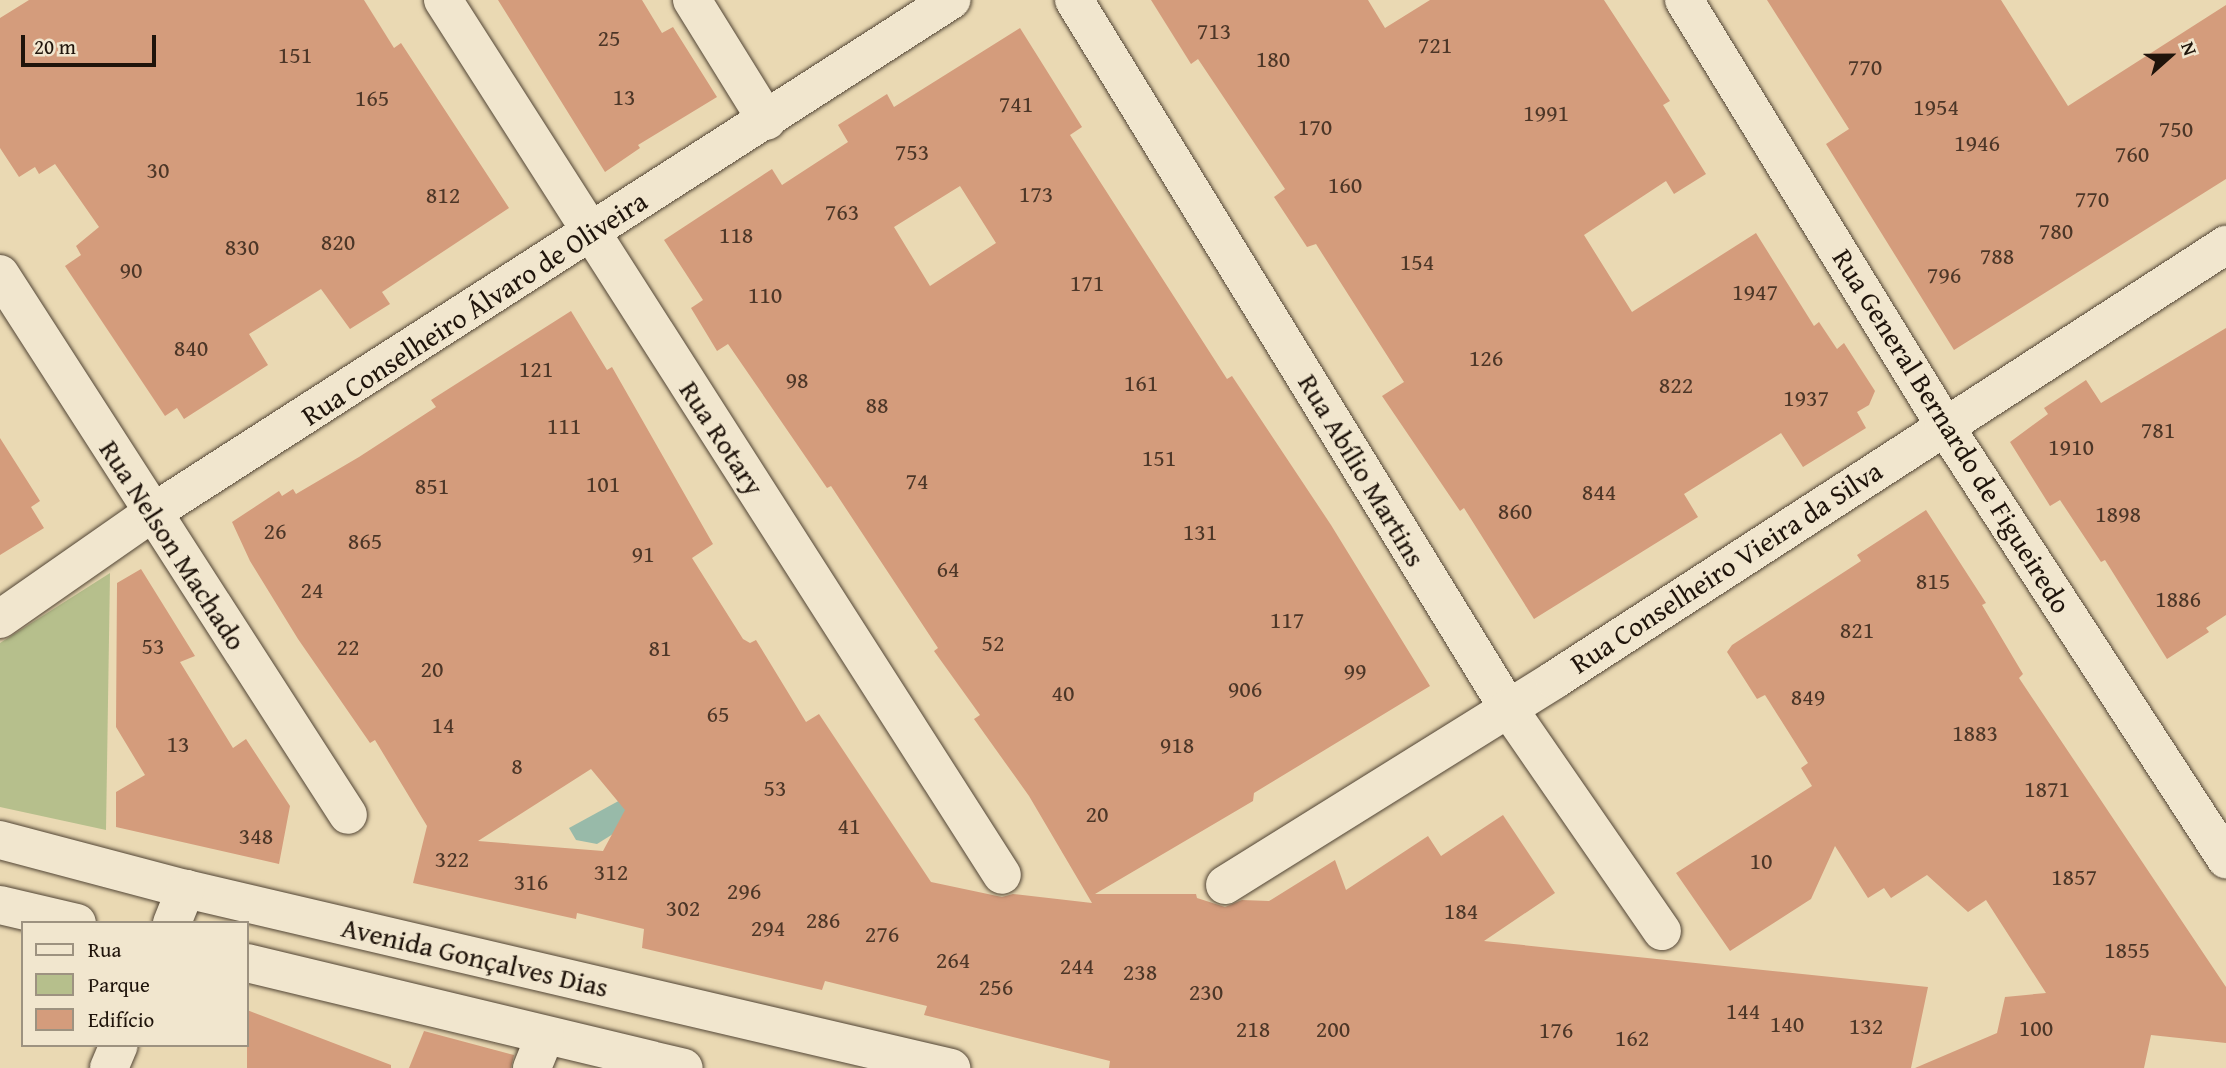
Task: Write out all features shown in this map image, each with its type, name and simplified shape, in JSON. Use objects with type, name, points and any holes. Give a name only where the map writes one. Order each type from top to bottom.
[{"type":"street","name":"Rua Rotary","points":[[443,0],[1003,875]]},
{"type":"street","points":[[692,0],[766,121]]},
{"type":"street","name":"Rua Conselheiro Álvaro de Oliveira","points":[[0,619],[152,513],[592,234],[951,0]]},
{"type":"street","name":"Rua Abílio Martins","points":[[1074,0],[1508,708],[1662,932]]},
{"type":"street","name":"Rua General Bernardo de Figueiredo","points":[[1684,0],[1944,425],[2226,859]]},
{"type":"street","name":"Rua Conselheiro Vieira da Silva","points":[[1225,885],[1508,708],[2226,245]]},
{"type":"street","name":"Rua Nelson Machado","points":[[0,274],[348,816]]},
{"type":"street","name":"Avenida Gonçalves Dias","points":[[0,840],[179,906],[951,1068]]},
{"type":"street","points":[[0,905],[68,921]]},
{"type":"street","name":"Avenida Gonçalves Dias","points":[[248,963],[538,1052],[684,1068]]},
{"type":"street","points":[[109,1068],[118,1047]]},
{"type":"green space","points":[[110,573],[106,830],[0,807],[0,643]]},
{"type":"shaded area","points":[[624,798],[637,819],[597,844],[576,840],[569,828]]},
{"type":"building","points":[[29,0],[364,0],[394,48],[401,43],[509,208],[382,292],[390,304],[350,329],[321,289],[249,334],[268,365],[184,419],[177,408],[165,416],[65,266],[81,255],[76,246],[99,227],[55,164],[39,174],[35,167],[19,177],[0,148],[0,18]]},
{"type":"building","points":[[498,0],[642,0],[662,33],[673,27],[717,97],[638,145],[640,148],[605,172]]},
{"type":"building","points":[[1151,0],[1368,0],[1385,28],[1430,0],[1604,0],[1670,101],[1663,105],[1706,174],[1674,194],[1666,181],[1584,235],[1632,312],[1756,233],[1814,326],[1819,322],[1837,349],[1844,343],[1875,391],[1869,405],[1857,412],[1866,428],[1803,467],[1781,433],[1684,494],[1698,517],[1534,619],[1464,508],[1460,511],[1382,396],[1404,382],[1316,244],[1307,247],[1274,197],[1285,189],[1198,59],[1191,64]]},
{"type":"building","points":[[1767,0],[2001,0],[2068,106],[2226,5],[2226,179],[1954,350],[1826,144],[1849,129]]},
{"type":"building","points":[[1020,28],[1082,127],[1070,135],[1227,379],[1232,376],[1331,525],[1430,686],[1254,793],[1253,801],[1095,894],[1196,894],[1197,898],[1225,907],[1242,900],[1269,901],[1335,860],[1346,890],[1428,836],[1441,856],[1503,815],[1555,893],[1484,941],[1928,987],[1911,1068],[1109,1068],[1110,1061],[924,1015],[927,1006],[825,981],[822,990],[642,948],[644,929],[577,913],[576,919],[413,883],[427,826],[375,740],[370,743],[298,639],[250,561],[232,522],[279,491],[282,496],[293,489],[296,494],[359,457],[436,407],[431,400],[571,311],[607,370],[612,367],[713,544],[692,558],[743,639],[750,643],[756,640],[806,722],[819,714],[931,882],[1002,897],[1013,894],[1092,903],[1029,796],[974,719],[980,715],[934,651],[938,648],[831,486],[827,488],[728,344],[717,351],[691,308],[703,300],[664,240],[772,169],[782,185],[848,142],[838,125],[887,94],[894,107]],"holes":[[[960,186],[996,243],[930,286],[894,227]],[[591,769],[625,810],[603,851],[478,841]]]},
{"type":"building","points":[[2226,328],[2226,615],[2206,628],[2209,632],[2167,659],[2105,560],[2101,562],[2060,500],[2050,506],[2010,442],[2048,414],[2044,408],[2086,380],[2101,403]]},
{"type":"building","points":[[0,438],[40,501],[31,507],[44,528],[0,555]]},
{"type":"building","points":[[1926,510],[1986,603],[1982,605],[2023,674],[2019,678],[2226,987],[2226,1043],[2151,1035],[2144,1068],[1915,1068],[1997,1033],[2005,997],[2046,993],[1986,900],[1968,912],[1927,875],[1891,898],[1884,888],[1868,898],[1835,846],[1811,899],[1730,951],[1676,873],[1812,786],[1801,768],[1808,763],[1765,695],[1757,699],[1727,652],[1732,645],[1861,561],[1857,555]]},
{"type":"building","points":[[141,569],[195,656],[180,662],[233,748],[246,739],[290,806],[279,864],[116,827],[116,792],[145,775],[116,727],[117,583]]},
{"type":"building","points":[[248,1010],[391,1065],[391,1068],[247,1068]]},
{"type":"building","points":[[424,1031],[514,1055],[511,1068],[409,1068]]}]
